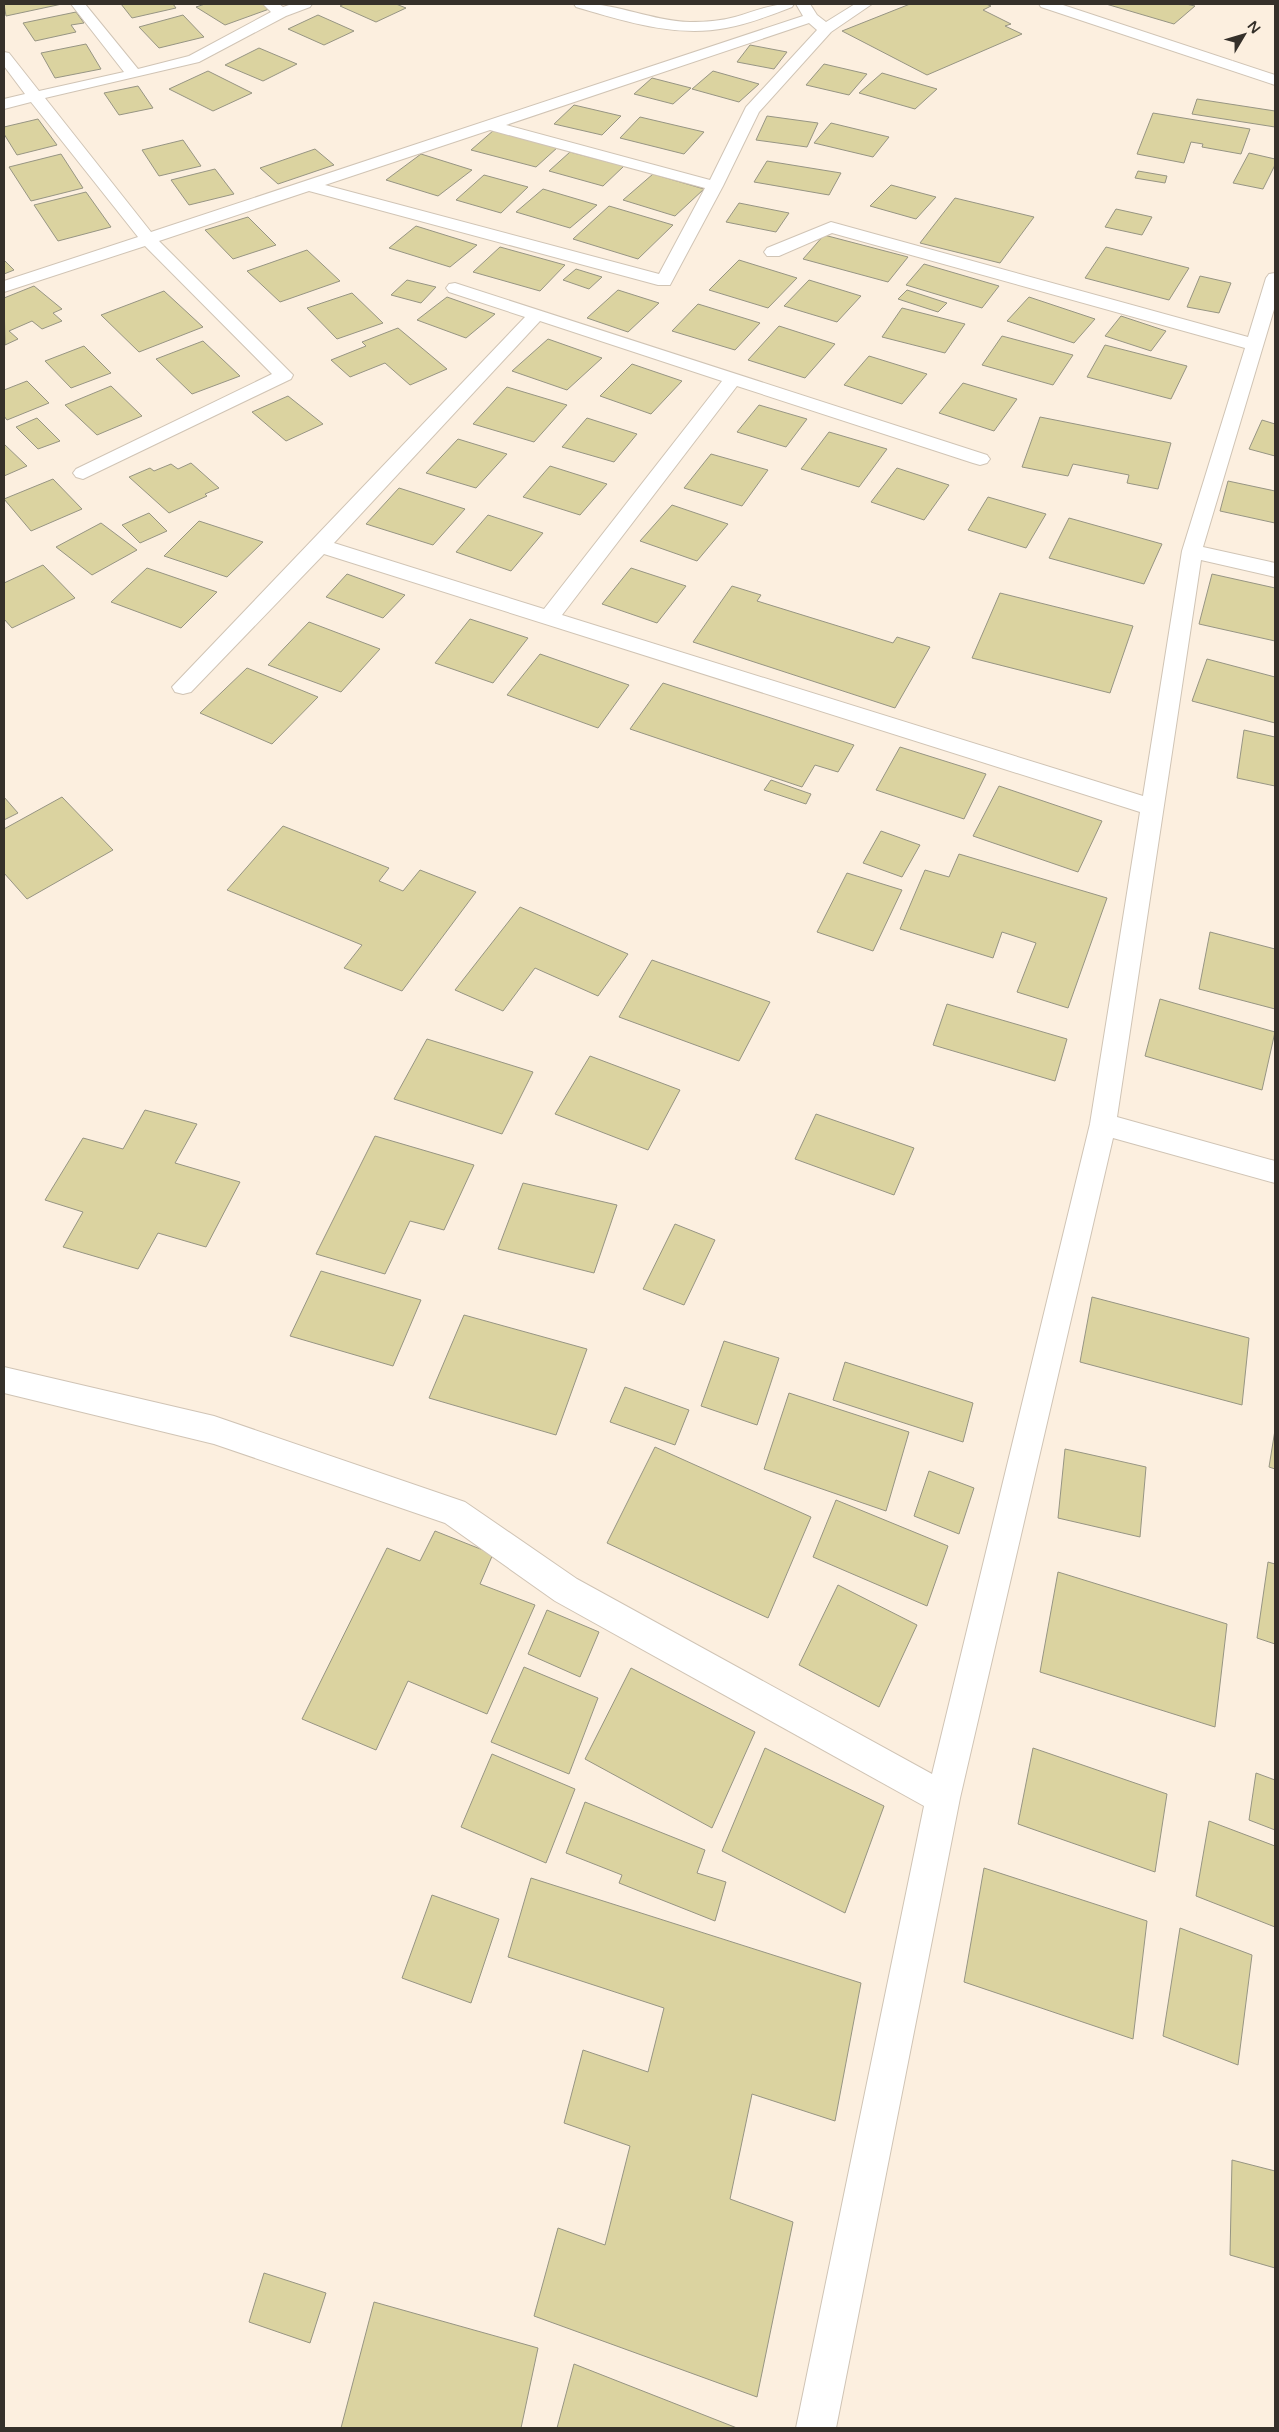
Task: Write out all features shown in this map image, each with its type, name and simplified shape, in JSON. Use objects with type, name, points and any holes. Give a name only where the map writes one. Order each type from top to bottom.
[{"type":"street","points":[[78,4],[134,74]]},
{"type":"street","points":[[4,104],[194,59],[276,8],[305,4]]},
{"type":"street","points":[[581,4],[663,24],[697,26],[725,24],[788,4]]},
{"type":"street","points":[[803,4],[811,18],[826,29]]},
{"type":"street","points":[[309,186],[664,281],[715,186],[752,110],[826,29],[865,4]]},
{"type":"street","points":[[1046,4],[1275,80]]},
{"type":"street","points":[[4,287],[811,18]]},
{"type":"street","points":[[4,56],[148,240],[284,375],[83,473]]},
{"type":"street","points":[[489,126],[715,186]]},
{"type":"street","points":[[773,252],[831,227],[1255,345]]},
{"type":"street","points":[[816,2428],[943,1798],[1103,1124],[1192,551],[1275,278]]},
{"type":"street","points":[[455,288],[980,460]]},
{"type":"street","points":[[183,687],[320,546],[536,314]]},
{"type":"street","points":[[548,617],[734,379]]},
{"type":"street","points":[[320,546],[1152,807]]},
{"type":"street","points":[[1192,551],[1275,570]]},
{"type":"street","points":[[1103,1124],[1275,1172]]},
{"type":"street","points":[[4,1380],[214,1430],[454,1512],[566,1590],[943,1798]]},
{"type":"building","points":[[4,4],[62,4],[6,16]]},
{"type":"building","points":[[121,4],[173,4],[176,8],[132,18]]},
{"type":"building","points":[[205,4],[264,4],[272,8],[225,25],[196,7]]},
{"type":"building","points":[[344,4],[396,4],[406,8],[376,22],[340,6]]},
{"type":"building","points":[[910,4],[986,4],[991,6],[983,10],[1011,24],[1005,26],[1022,34],[927,75],[842,31]]},
{"type":"building","points":[[1106,4],[1186,4],[1195,6],[1174,24]]},
{"type":"building","points":[[76,12],[84,23],[71,25],[76,32],[35,41],[23,23]]},
{"type":"building","points":[[183,15],[204,37],[159,48],[139,27]]},
{"type":"building","points":[[318,15],[354,31],[324,45],[288,29]]},
{"type":"building","points":[[86,44],[101,69],[55,78],[41,53]]},
{"type":"building","points":[[750,45],[787,52],[774,69],[737,62]]},
{"type":"building","points":[[259,48],[297,64],[263,81],[225,65]]},
{"type":"building","points":[[824,64],[867,74],[849,95],[806,85]]},
{"type":"building","points":[[208,71],[252,93],[213,111],[169,89]]},
{"type":"building","points":[[713,71],[759,84],[739,102],[692,89]]},
{"type":"building","points":[[882,73],[937,89],[915,109],[859,93]]},
{"type":"building","points":[[652,78],[691,88],[673,104],[634,94]]},
{"type":"building","points":[[138,86],[153,108],[119,115],[104,93]]},
{"type":"building","points":[[1197,99],[1275,111],[1275,127],[1192,114]]},
{"type":"building","points":[[574,105],[621,116],[602,135],[554,124]]},
{"type":"building","points":[[1153,113],[1250,129],[1241,154],[1202,147],[1203,144],[1191,142],[1184,163],[1137,154]]},
{"type":"building","points":[[767,116],[818,123],[807,147],[756,140]]},
{"type":"building","points":[[640,117],[704,132],[684,154],[620,138]]},
{"type":"building","points":[[38,119],[57,145],[17,155],[4,134],[4,127]]},
{"type":"building","points":[[831,123],[889,137],[873,157],[814,143]]},
{"type":"building","points":[[494,130],[558,147],[536,167],[471,150]]},
{"type":"building","points":[[183,140],[201,166],[159,176],[142,150]]},
{"type":"building","points":[[315,149],[334,165],[278,184],[260,168]]},
{"type":"building","points":[[570,152],[624,166],[603,186],[549,171]]},
{"type":"building","points":[[1249,153],[1275,159],[1275,165],[1263,189],[1233,183]]},
{"type":"building","points":[[61,154],[83,188],[31,201],[9,167]]},
{"type":"building","points":[[421,154],[472,170],[438,196],[386,180]]},
{"type":"building","points":[[767,161],[841,173],[829,195],[754,182]]},
{"type":"building","points":[[215,169],[234,194],[189,205],[171,180]]},
{"type":"building","points":[[1138,171],[1167,176],[1165,183],[1135,178]]},
{"type":"building","points":[[653,174],[704,189],[675,216],[623,200]]},
{"type":"building","points":[[484,175],[528,187],[501,213],[456,200]]},
{"type":"building","points":[[891,185],[936,197],[916,219],[870,206]]},
{"type":"building","points":[[543,189],[597,205],[570,228],[516,212]]},
{"type":"building","points":[[86,192],[111,227],[58,241],[34,205]]},
{"type":"building","points":[[955,198],[1034,217],[1000,263],[920,243]]},
{"type":"building","points":[[739,203],[789,213],[776,232],[726,222]]},
{"type":"building","points":[[609,206],[673,225],[638,259],[573,239]]},
{"type":"building","points":[[1116,209],[1152,217],[1142,235],[1105,227]]},
{"type":"building","points":[[248,217],[276,245],[233,259],[205,230]]},
{"type":"building","points":[[416,226],[477,245],[450,267],[389,248]]},
{"type":"building","points":[[824,235],[908,257],[888,282],[803,259]]},
{"type":"building","points":[[500,247],[565,265],[540,291],[473,272]]},
{"type":"building","points":[[1106,247],[1189,268],[1169,300],[1085,278]]},
{"type":"building","points":[[307,250],[340,281],[280,302],[247,271]]},
{"type":"building","points":[[4,260],[14,270],[4,274]]},
{"type":"building","points":[[739,260],[797,278],[768,308],[709,290]]},
{"type":"building","points":[[924,264],[999,286],[982,308],[906,285]]},
{"type":"building","points":[[576,269],[602,277],[589,289],[563,280]]},
{"type":"building","points":[[1200,276],[1231,283],[1219,313],[1187,307]]},
{"type":"building","points":[[407,280],[436,287],[421,303],[391,295]]},
{"type":"building","points":[[809,280],[861,296],[837,322],[784,306]]},
{"type":"building","points":[[34,286],[62,309],[53,313],[62,321],[42,329],[32,321],[9,331],[18,339],[5,345],[4,298]]},
{"type":"building","points":[[618,290],[659,303],[628,332],[587,318]]},
{"type":"building","points":[[907,290],[947,303],[938,312],[898,299]]},
{"type":"building","points":[[164,291],[203,327],[139,352],[101,315]]},
{"type":"building","points":[[352,293],[383,323],[337,339],[307,308]]},
{"type":"building","points":[[447,297],[495,314],[466,338],[417,320]]},
{"type":"building","points":[[1029,297],[1095,319],[1074,343],[1007,321]]},
{"type":"building","points":[[698,304],[760,323],[735,350],[672,331]]},
{"type":"building","points":[[902,308],[965,324],[945,353],[882,337]]},
{"type":"building","points":[[1121,316],[1166,331],[1151,351],[1105,336]]},
{"type":"building","points":[[779,326],[835,344],[805,378],[748,360]]},
{"type":"building","points":[[398,328],[447,369],[410,385],[385,363],[350,377],[331,360],[366,346],[362,342]]},
{"type":"building","points":[[1002,336],[1073,355],[1053,385],[982,365]]},
{"type":"building","points":[[548,339],[602,358],[567,390],[512,371]]},
{"type":"building","points":[[203,341],[240,376],[192,394],[156,359]]},
{"type":"building","points":[[1105,345],[1187,366],[1171,399],[1087,377]]},
{"type":"building","points":[[84,346],[111,373],[71,388],[45,361]]},
{"type":"building","points":[[869,356],[927,374],[902,404],[844,385]]},
{"type":"building","points":[[632,364],[682,381],[651,414],[600,396]]},
{"type":"building","points":[[27,381],[49,403],[7,420],[4,416],[4,390]]},
{"type":"building","points":[[963,383],[1017,399],[994,431],[939,413]]},
{"type":"building","points":[[111,386],[142,416],[97,435],[65,405]]},
{"type":"building","points":[[507,387],[567,405],[534,442],[473,424]]},
{"type":"building","points":[[288,396],[323,424],[286,441],[252,412]]},
{"type":"building","points":[[759,405],[807,419],[786,447],[737,432]]},
{"type":"building","points":[[1040,417],[1171,443],[1158,489],[1127,483],[1129,475],[1073,464],[1068,476],[1022,467]]},
{"type":"building","points":[[37,418],[60,441],[38,449],[16,427]]},
{"type":"building","points":[[587,418],[637,434],[614,462],[562,447]]},
{"type":"building","points":[[1262,420],[1275,424],[1275,456],[1249,449]]},
{"type":"building","points":[[829,432],[887,449],[859,487],[801,469]]},
{"type":"building","points":[[458,439],[507,454],[476,488],[426,473]]},
{"type":"building","points":[[4,444],[27,466],[4,476]]},
{"type":"building","points":[[711,454],[768,470],[742,506],[684,488]]},
{"type":"building","points":[[191,463],[219,488],[205,494],[207,496],[169,513],[129,477],[150,468],[154,471],[171,464],[178,469]]},
{"type":"building","points":[[550,466],[607,484],[580,515],[523,497]]},
{"type":"building","points":[[897,468],[949,485],[924,520],[871,502]]},
{"type":"building","points":[[53,479],[82,509],[31,531],[4,499]]},
{"type":"building","points":[[1228,481],[1275,491],[1275,523],[1220,511]]},
{"type":"building","points":[[399,488],[465,509],[433,545],[366,524]]},
{"type":"building","points":[[988,497],[1046,514],[1026,548],[968,530]]},
{"type":"building","points":[[672,505],[728,524],[697,561],[640,541]]},
{"type":"building","points":[[149,513],[167,531],[140,543],[122,525]]},
{"type":"building","points":[[488,515],[543,533],[511,571],[456,552]]},
{"type":"building","points":[[1069,518],[1162,544],[1144,584],[1049,558]]},
{"type":"building","points":[[199,521],[263,542],[227,577],[164,556]]},
{"type":"building","points":[[101,523],[137,550],[92,575],[56,547]]},
{"type":"building","points":[[43,565],[75,598],[12,628],[4,619],[4,583]]},
{"type":"building","points":[[147,568],[217,592],[181,628],[111,602]]},
{"type":"building","points":[[631,568],[686,586],[657,623],[602,604]]},
{"type":"building","points":[[347,574],[405,595],[383,618],[326,597]]},
{"type":"building","points":[[1212,574],[1275,588],[1275,641],[1199,624]]},
{"type":"building","points":[[732,586],[761,595],[757,601],[893,643],[897,637],[930,647],[895,708],[693,642]]},
{"type":"building","points":[[1000,593],[1133,626],[1110,693],[972,658]]},
{"type":"building","points":[[470,619],[528,638],[493,683],[435,663]]},
{"type":"building","points":[[309,622],[380,649],[341,692],[268,665]]},
{"type":"building","points":[[540,654],[629,685],[598,728],[507,695]]},
{"type":"building","points":[[1207,659],[1275,677],[1275,723],[1192,701]]},
{"type":"building","points":[[247,668],[318,697],[272,744],[200,713]]},
{"type":"building","points":[[663,683],[854,745],[838,772],[815,765],[802,787],[630,729]]},
{"type":"building","points":[[1244,730],[1275,737],[1275,786],[1237,778]]},
{"type":"building","points":[[900,747],[986,774],[964,819],[876,790]]},
{"type":"building","points":[[771,780],[811,794],[806,804],[764,790]]},
{"type":"building","points":[[999,786],[1102,821],[1078,872],[973,836]]},
{"type":"building","points":[[4,797],[18,813],[4,820]]},
{"type":"building","points":[[62,797],[113,850],[27,899],[4,873],[4,829]]},
{"type":"building","points":[[283,826],[389,868],[379,881],[403,891],[420,870],[476,892],[402,991],[344,968],[362,945],[227,890]]},
{"type":"building","points":[[881,831],[920,845],[902,877],[863,863]]},
{"type":"building","points":[[959,854],[1107,898],[1068,1008],[1017,992],[1036,943],[1002,932],[993,958],[900,929],[925,870],[949,877]]},
{"type":"building","points":[[847,873],[902,890],[873,951],[817,932]]},
{"type":"building","points":[[520,907],[628,954],[598,996],[535,968],[503,1011],[455,990]]},
{"type":"building","points":[[1210,932],[1275,949],[1275,1009],[1199,989]]},
{"type":"building","points":[[652,960],[770,1002],[739,1061],[619,1017]]},
{"type":"building","points":[[1160,999],[1275,1032],[1262,1090],[1145,1056]]},
{"type":"building","points":[[947,1004],[1067,1039],[1055,1081],[933,1045]]},
{"type":"building","points":[[427,1039],[533,1072],[502,1134],[394,1099]]},
{"type":"building","points":[[590,1056],[680,1090],[648,1150],[555,1114]]},
{"type":"building","points":[[145,1110],[197,1124],[175,1163],[240,1182],[206,1247],[158,1233],[138,1269],[63,1247],[83,1212],[45,1200],[83,1138],[123,1149]]},
{"type":"building","points":[[816,1114],[914,1148],[894,1195],[795,1159]]},
{"type":"building","points":[[375,1136],[474,1165],[444,1230],[410,1221],[385,1274],[316,1254]]},
{"type":"building","points":[[523,1183],[617,1205],[594,1273],[498,1249]]},
{"type":"building","points":[[675,1224],[715,1240],[684,1305],[643,1289]]},
{"type":"building","points":[[321,1271],[421,1300],[393,1366],[290,1336]]},
{"type":"building","points":[[1092,1297],[1249,1338],[1242,1405],[1080,1362]]},
{"type":"building","points":[[464,1315],[587,1349],[556,1435],[429,1398]]},
{"type":"building","points":[[724,1341],[779,1358],[757,1425],[701,1406]]},
{"type":"building","points":[[845,1362],[973,1403],[963,1442],[833,1400]]},
{"type":"building","points":[[625,1387],[689,1410],[675,1445],[610,1422]]},
{"type":"building","points":[[789,1393],[909,1432],[886,1511],[764,1469]]},
{"type":"building","points":[[1275,1430],[1275,1469],[1269,1467]]},
{"type":"building","points":[[655,1447],[811,1517],[768,1618],[607,1543]]},
{"type":"building","points":[[1065,1449],[1146,1467],[1140,1537],[1058,1518]]},
{"type":"building","points":[[929,1471],[974,1488],[959,1534],[914,1516]]},
{"type":"building","points":[[836,1500],[948,1546],[927,1606],[813,1557]]},
{"type":"building","points":[[435,1531],[493,1554],[480,1584],[535,1605],[487,1714],[408,1681],[376,1750],[302,1719],[387,1548],[420,1561]]},
{"type":"building","points":[[1268,1562],[1275,1564],[1275,1644],[1257,1638]]},
{"type":"building","points":[[1058,1572],[1227,1624],[1215,1727],[1040,1672]]},
{"type":"building","points":[[838,1585],[917,1625],[879,1707],[799,1665]]},
{"type":"building","points":[[547,1610],[599,1632],[580,1677],[528,1654]]},
{"type":"building","points":[[524,1667],[598,1698],[569,1774],[491,1742]]},
{"type":"building","points":[[631,1668],[755,1732],[712,1828],[585,1759]]},
{"type":"building","points":[[765,1748],[884,1806],[845,1913],[722,1851]]},
{"type":"building","points":[[1033,1748],[1167,1794],[1155,1872],[1018,1824]]},
{"type":"building","points":[[492,1754],[575,1789],[546,1863],[461,1827]]},
{"type":"building","points":[[1256,1773],[1275,1780],[1275,1830],[1249,1820]]},
{"type":"building","points":[[585,1802],[705,1850],[697,1873],[726,1882],[715,1921],[619,1883],[622,1875],[566,1853]]},
{"type":"building","points":[[1209,1821],[1275,1846],[1275,1927],[1196,1896]]},
{"type":"building","points":[[984,1868],[1147,1921],[1133,2039],[964,1982]]},
{"type":"building","points":[[531,1878],[861,1983],[835,2121],[752,2094],[730,2199],[793,2222],[757,2397],[534,2316],[558,2228],[605,2245],[630,2146],[564,2123],[583,2050],[648,2072],[664,2008],[508,1957]]},
{"type":"building","points":[[432,1895],[499,1919],[471,2003],[402,1978]]},
{"type":"building","points":[[1180,1928],[1252,1955],[1238,2065],[1163,2036]]},
{"type":"building","points":[[1232,2160],[1275,2171],[1275,2268],[1230,2255]]},
{"type":"building","points":[[264,2273],[326,2293],[310,2343],[249,2322]]},
{"type":"building","points":[[374,2302],[538,2348],[521,2428],[341,2428]]},
{"type":"building","points":[[574,2364],[737,2428],[557,2428]]}]
